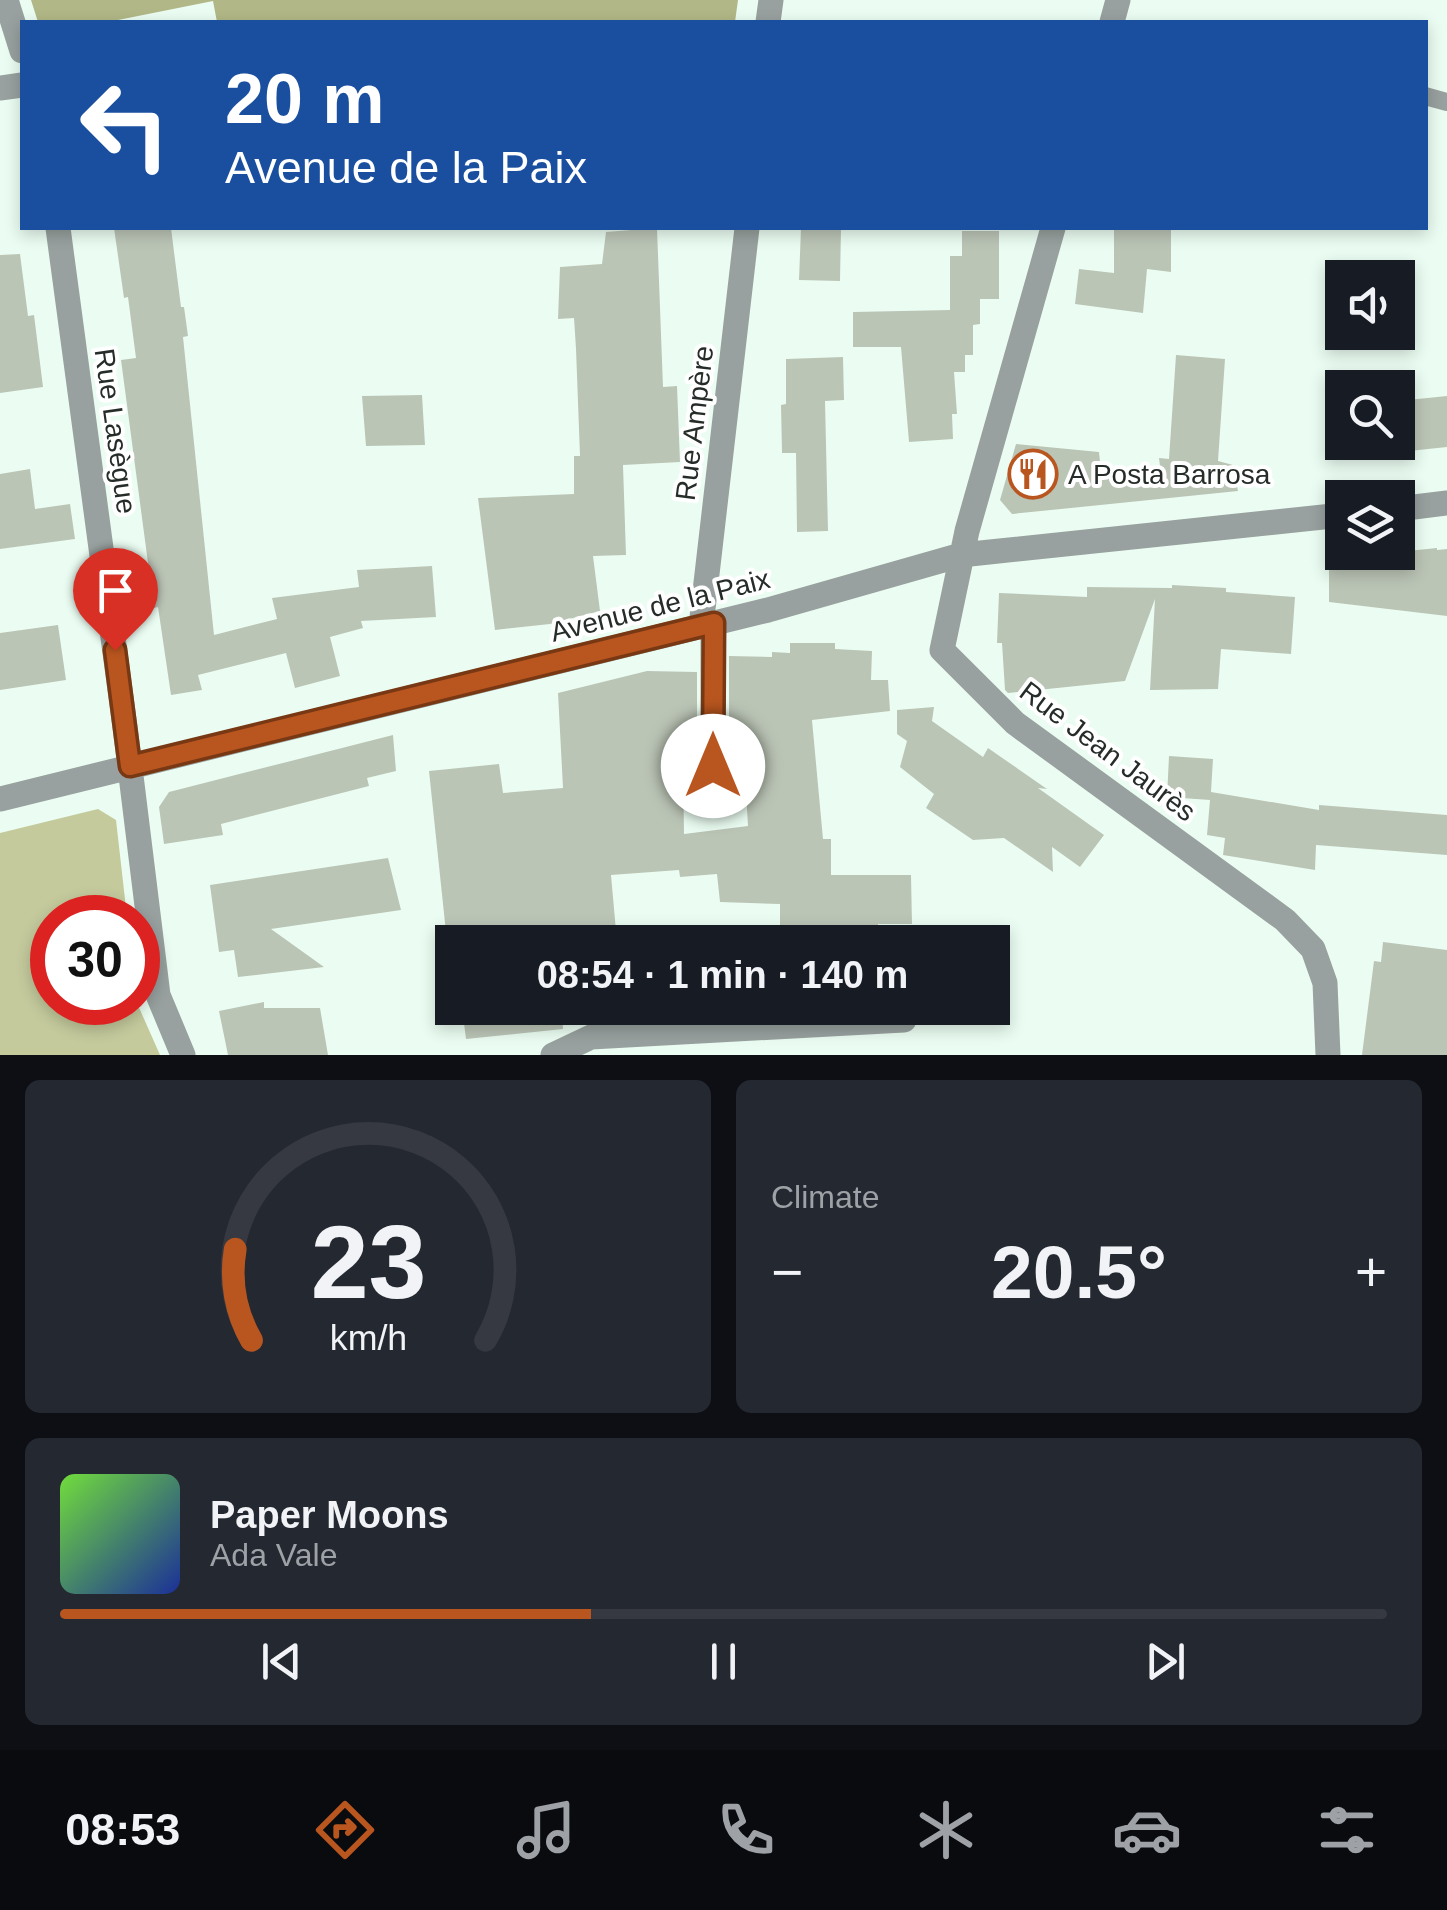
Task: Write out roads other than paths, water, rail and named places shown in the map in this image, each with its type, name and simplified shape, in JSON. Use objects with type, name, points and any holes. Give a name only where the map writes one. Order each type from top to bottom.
[{"type":"street","points":[[6,0],[20,45]]},
{"type":"street","name":"Rue Lasègue","points":[[58,230],[158,996],[183,1055]]},
{"type":"street","name":"Rue Ampère","points":[[713,766],[707,625],[747,230]]},
{"type":"street","name":"Rue Jean Jaurès","points":[[1053,230],[961,556],[942,650],[1015,723],[1285,920],[1314,949],[1324,982],[1328,1055]]},
{"type":"street","points":[[1415,507],[1447,504]]},
{"type":"street","name":"Avenue de la Paix","points":[[0,799],[707,625],[961,556],[1325,516]]},
{"type":"street","points":[[554,1055],[591,1037],[812,1025]]},
{"type":"place","name":"A Posta Barrosa","points":[[1033,474]]}]
